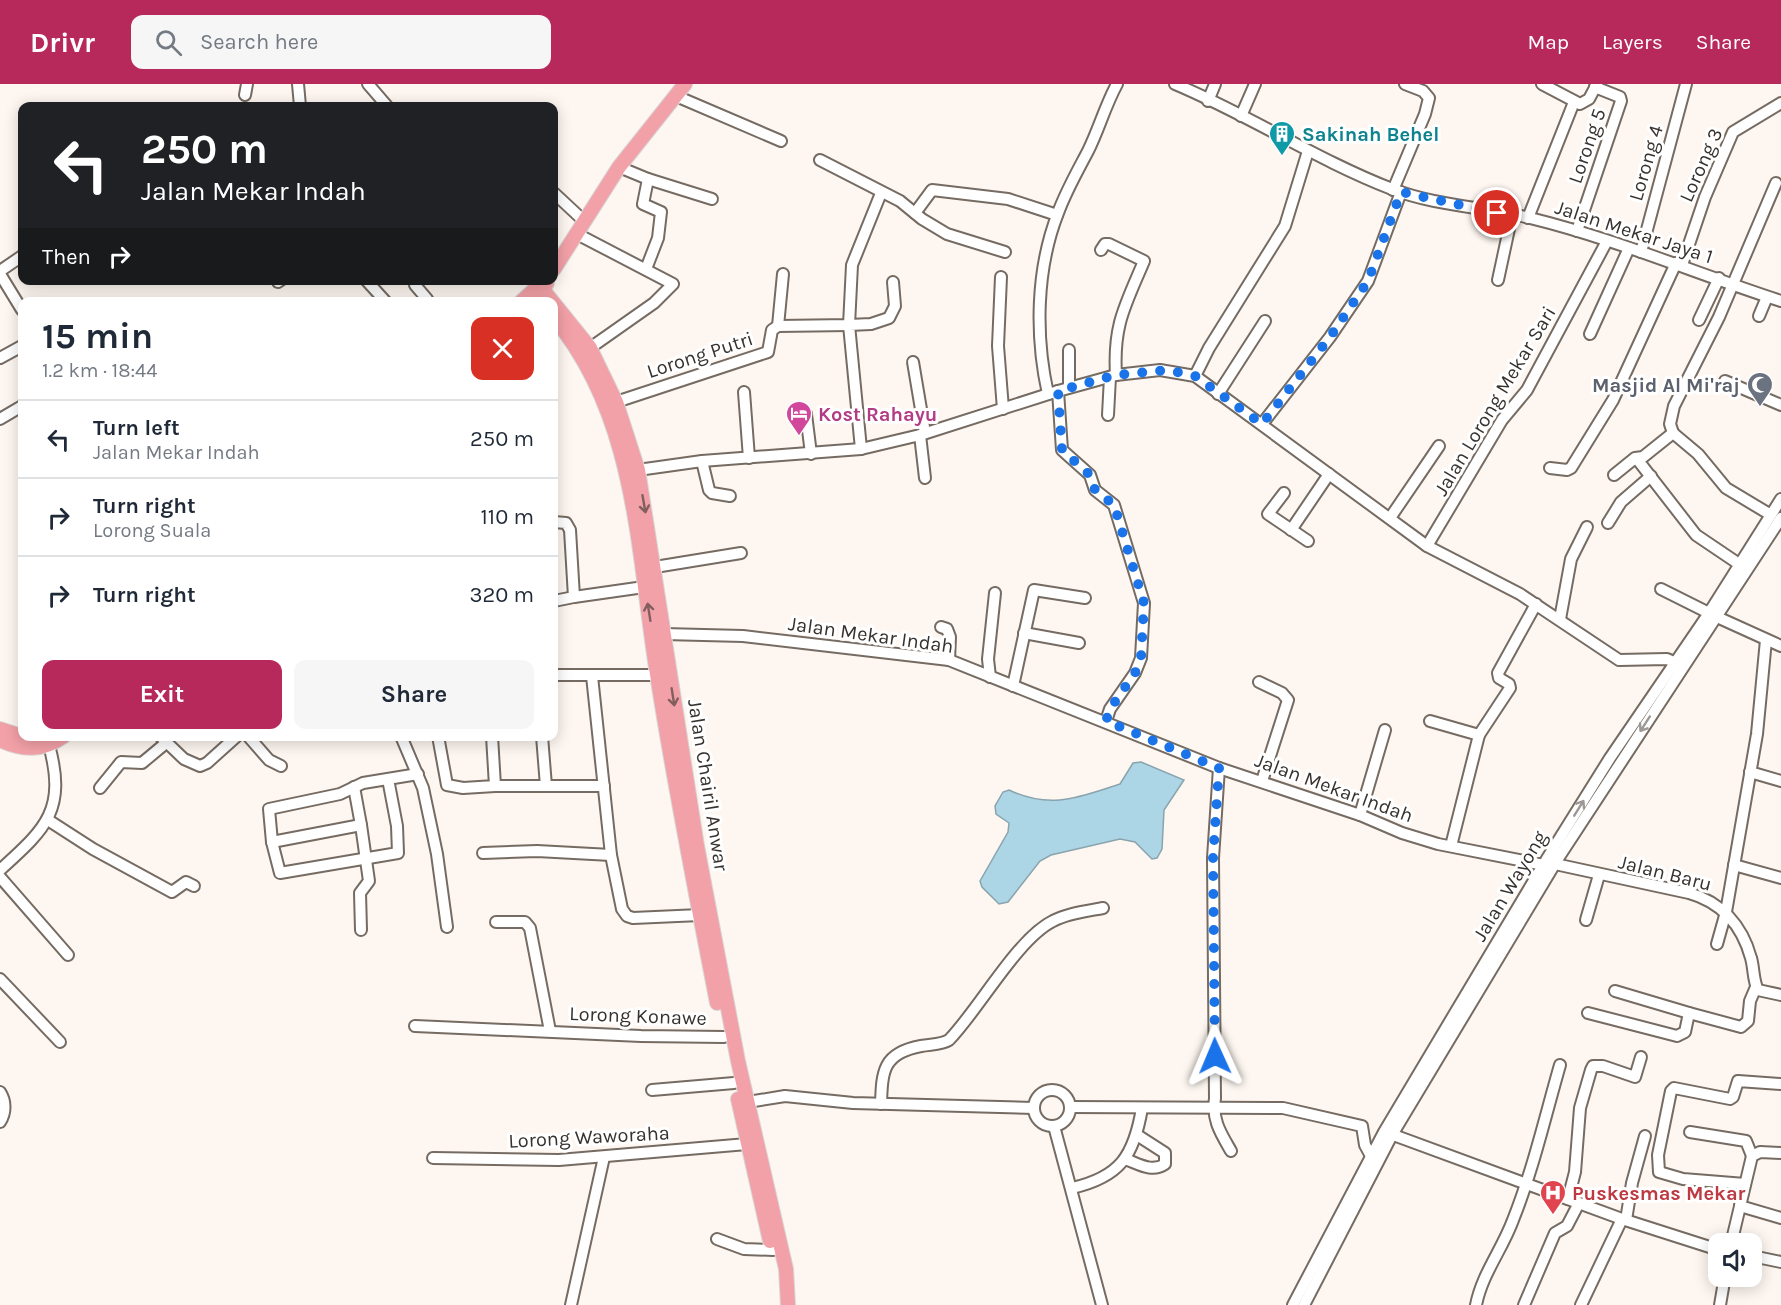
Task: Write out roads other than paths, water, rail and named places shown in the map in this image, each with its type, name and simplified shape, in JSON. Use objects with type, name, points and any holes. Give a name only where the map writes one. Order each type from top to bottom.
[{"type":"main road","points":[[558,263],[619,167],[685,84]]},
{"type":"main road","name":"Jalan Chairil Anwar","points":[[558,314],[590,348],[616,402],[638,470],[655,567],[664,634],[671,720],[700,915],[734,1083],[743,1103],[747,1144],[778,1273],[780,1305]]},
{"type":"main road","name":"Jalan Chairil Anwar","points":[[558,323],[581,353],[595,379],[619,440],[628,478],[657,675],[671,720],[697,846],[743,1103],[786,1269],[788,1305]]},
{"type":"main road","points":[[0,729],[18,735]]},
{"type":"main road","points":[[0,740],[22,748],[34,749],[45,741]]},
{"type":"street","points":[[298,84],[300,102]]},
{"type":"street","points":[[368,84],[384,102]]},
{"type":"street","points":[[1106,721],[1110,709],[1135,673],[1141,658],[1144,603],[1114,505],[1095,490],[1090,475],[1062,450],[1053,392],[1041,358],[1040,310],[1049,240],[1057,215],[1117,84]]},
{"type":"street","points":[[1208,101],[1215,84]]},
{"type":"street","points":[[1241,116],[1256,84]]},
{"type":"street","points":[[1262,424],[1330,337],[1368,281],[1429,98],[1426,93],[1405,84]]},
{"type":"street","points":[[1542,84],[1555,87],[1574,102],[1586,103],[1596,86]]},
{"type":"street","name":"Lorong 4","points":[[1641,252],[1686,84]]},
{"type":"street","name":"Jalan Mekar Jaya 1","points":[[1179,85],[1308,151],[1397,191],[1482,212],[1528,218],[1576,231],[1679,264],[1781,301]]},
{"type":"street","name":"Lorong 5","points":[[1576,231],[1622,101],[1620,97],[1596,86]]},
{"type":"street","points":[[676,96],[781,141]]},
{"type":"street","points":[[1528,218],[1574,102]]},
{"type":"street","name":"Lorong 3","points":[[1550,468],[1571,468],[1599,427],[1679,264],[1733,132],[1740,125],[1781,104]]},
{"type":"street","points":[[1195,376],[1209,348],[1285,226],[1308,151]]},
{"type":"street","points":[[820,160],[881,193],[947,234],[1005,252]]},
{"type":"street","points":[[619,167],[648,179],[712,199]]},
{"type":"street","points":[[646,269],[658,238],[662,215],[660,210],[643,204],[648,179]]},
{"type":"street","points":[[1776,183],[1734,284],[1674,406],[1670,424],[1673,433],[1698,454],[1726,488],[1776,516]]},
{"type":"street","points":[[915,213],[932,190],[940,190],[971,196],[1008,198],[1057,215]]},
{"type":"street","points":[[861,449],[849,325],[852,265],[881,193]]},
{"type":"street","points":[[558,198],[584,221]]},
{"type":"street","points":[[1498,280],[1512,215]]},
{"type":"street","points":[[577,234],[646,269],[673,286],[654,303],[590,348]]},
{"type":"street","name":"Jalan Lorong Mekar Sari","points":[[1427,546],[1470,478],[1502,420],[1527,390],[1606,241]]},
{"type":"street","points":[[1101,250],[1105,244],[1109,244],[1144,261],[1119,319],[1108,415]]},
{"type":"street","points":[[1590,333],[1629,248]]},
{"type":"street","points":[[18,259],[0,272],[18,303]]},
{"type":"street","points":[[778,326],[783,274]]},
{"type":"street","points":[[1001,277],[998,346],[1002,409]]},
{"type":"street","points":[[1699,320],[1719,278]]},
{"type":"street","name":"Lorong Putri","points":[[616,402],[768,352],[772,330],[778,326],[871,324],[889,318],[895,306],[893,282]]},
{"type":"street","points":[[371,285],[381,297]]},
{"type":"street","points":[[415,285],[425,297]]},
{"type":"street","points":[[1759,316],[1767,297]]},
{"type":"street","points":[[1218,394],[1265,321]]},
{"type":"street","points":[[0,358],[18,348]]},
{"type":"street","points":[[1069,350],[1069,387]]},
{"type":"street","points":[[913,362],[925,478]]},
{"type":"street","points":[[638,470],[702,461],[861,449],[922,434],[1069,387],[1113,376],[1160,370],[1195,376],[1427,546],[1520,594],[1619,660],[1679,664]]},
{"type":"street","points":[[1725,381],[1781,405]]},
{"type":"street","points":[[744,393],[749,458]]},
{"type":"street","points":[[0,419],[18,408]]},
{"type":"street","points":[[806,414],[811,453]]},
{"type":"street","points":[[1614,475],[1673,433]]},
{"type":"street","points":[[1390,518],[1438,446]]},
{"type":"street","points":[[1637,459],[1696,535],[1739,564]]},
{"type":"street","points":[[702,461],[709,490],[717,495],[730,496]]},
{"type":"street","points":[[1291,530],[1329,474]]},
{"type":"street","points":[[1608,523],[1622,502],[1651,476]]},
{"type":"street","points":[[1284,494],[1268,514],[1308,541]]},
{"type":"street","name":"Jalan Wayong","points":[[1304,1305],[1388,1133],[1550,865],[1610,758],[1713,615],[1776,516],[1781,499]]},
{"type":"street","points":[[558,522],[566,523],[570,530],[574,597]]},
{"type":"street","points":[[1560,619],[1571,559],[1587,527]]},
{"type":"street","points":[[655,567],[741,554]]},
{"type":"street","name":"Jalan Wayong","points":[[1713,615],[1739,564],[1751,555]]},
{"type":"street","points":[[558,600],[644,587]]},
{"type":"street","points":[[1661,589],[1781,646]]},
{"type":"street","points":[[1013,686],[1034,590],[1085,598]]},
{"type":"street","points":[[990,677],[988,659],[995,593]]},
{"type":"street","points":[[1451,846],[1479,735],[1510,688],[1509,684],[1499,678],[1498,673],[1536,604]]},
{"type":"street","points":[[941,627],[947,629],[950,634],[949,660]]},
{"type":"street","points":[[1024,633],[1079,643]]},
{"type":"street","name":"Jalan Mekar Indah","points":[[664,634],[743,636],[949,660],[1219,768],[1360,815],[1402,833],[1451,846],[1550,865]]},
{"type":"street","points":[[1717,944],[1726,912],[1750,772],[1765,669],[1766,640]]},
{"type":"street","name":"Jalan Wayong","points":[[1550,865],[1621,763],[1679,664]]},
{"type":"street","points":[[558,675],[657,675]]},
{"type":"street","points":[[592,676],[611,855],[622,909],[627,916],[700,915]]},
{"type":"street","points":[[1259,682],[1282,693],[1288,700],[1262,781]]},
{"type":"street","points":[[1430,721],[1479,735]]},
{"type":"street","points":[[1360,815],[1385,730]]},
{"type":"street","points":[[0,870],[40,833],[48,820],[53,804],[54,781],[45,741]]},
{"type":"street","points":[[100,788],[121,762],[142,764],[162,741]]},
{"type":"street","points":[[164,741],[188,762],[200,766],[207,763],[230,741]]},
{"type":"street","points":[[255,741],[269,760],[281,766]]},
{"type":"street","points":[[402,741],[418,774],[437,854],[447,927]]},
{"type":"street","points":[[439,741],[447,785],[463,788],[604,786]]},
{"type":"street","points":[[492,741],[495,786]]},
{"type":"street","points":[[542,741],[546,786]]},
{"type":"street","points":[[1610,758],[1621,763]]},
{"type":"street","points":[[1219,768],[1213,858],[1214,1106],[1217,1128],[1231,1151]]},
{"type":"street","points":[[1750,772],[1781,781]]},
{"type":"street","points":[[388,779],[399,851],[396,854],[283,875],[280,872],[272,842],[269,809],[340,794],[354,787],[388,779],[418,774]]},
{"type":"street","points":[[354,787],[369,880],[359,897],[361,930]]},
{"type":"street","points":[[48,820],[93,849],[172,892],[186,882],[194,886]]},
{"type":"street","points":[[272,842],[361,825]]},
{"type":"street","points":[[483,853],[537,851],[611,855]]},
{"type":"street","name":"Jalan Baru","points":[[1550,865],[1701,897],[1726,912],[1748,950],[1756,987]]},
{"type":"street","points":[[1734,866],[1781,878]]},
{"type":"street","points":[[1586,920],[1599,875]]},
{"type":"street","points":[[0,877],[68,955]]},
{"type":"street","points":[[881,1104],[882,1075],[886,1063],[912,1048],[941,1044],[949,1040],[1026,943],[1045,926],[1055,920],[1103,908]]},
{"type":"street","name":"Lorong Konawe","points":[[496,922],[525,922],[530,928],[550,1031]]},
{"type":"street","points":[[0,979],[60,1042]]},
{"type":"street","points":[[1615,992],[1734,1027],[1746,1026],[1750,1001],[1756,987],[1762,992],[1781,995]]},
{"type":"street","points":[[1588,1013],[1677,1036],[1684,1032],[1689,1013]]},
{"type":"street","name":"Lorong Konawe","points":[[415,1026],[641,1036],[724,1037]]},
{"type":"street","points":[[1524,1305],[1555,1233],[1567,1226],[1573,1201],[1580,1108],[1591,1070],[1593,1066],[1603,1066],[1635,1077],[1641,1057]]},
{"type":"street","points":[[1476,1305],[1481,1286],[1513,1221],[1542,1138],[1560,1065]]},
{"type":"street","points":[[1745,1184],[1683,1179],[1659,1172],[1658,1155],[1671,1091],[1674,1088],[1688,1089],[1730,1099],[1733,1097],[1738,1081],[1781,1084]]},
{"type":"street","points":[[652,1090],[734,1083]]},
{"type":"street","points":[[1052,1090],[1067,1098],[1070,1107],[1066,1120],[1054,1126],[1042,1124],[1034,1108],[1039,1096],[1052,1090]]},
{"type":"street","points":[[0,1092],[4,1104],[3,1117],[0,1122]]},
{"type":"street","points":[[743,1103],[785,1096],[881,1104],[1034,1108]]},
{"type":"street","points":[[1070,1107],[1283,1108],[1362,1126],[1365,1145],[1371,1156]]},
{"type":"street","points":[[1072,1188],[1106,1178],[1125,1159],[1137,1135],[1142,1108]]},
{"type":"street","points":[[1054,1126],[1102,1305]]},
{"type":"street","points":[[1690,1132],[1746,1141],[1752,1156],[1734,1233]]},
{"type":"street","points":[[1388,1133],[1524,1185],[1708,1247]]},
{"type":"street","name":"Jalan Wayong","points":[[1293,1305],[1371,1156],[1388,1133]]},
{"type":"street","points":[[1125,1159],[1154,1168],[1166,1164],[1165,1154],[1137,1135]]},
{"type":"street","points":[[1595,1305],[1582,1302],[1624,1220],[1646,1136]]},
{"type":"street","name":"Lorong Waworaha","points":[[433,1158],[526,1161],[604,1157],[747,1144]]},
{"type":"street","points":[[1752,1156],[1760,1152],[1781,1154]]},
{"type":"street","points":[[571,1305],[604,1157]]},
{"type":"street","points":[[1740,1206],[1781,1218]]},
{"type":"street","points":[[717,1239],[744,1249],[773,1250]]},
{"type":"street","points":[[1762,1258],[1781,1262]]},
{"type":"street","points":[[1720,1305],[1723,1287]]},
{"type":"water","points":[[1141,762],[1184,780],[1164,810],[1162,849],[1157,858],[1152,859],[1135,842],[1120,839],[1051,855],[1040,861],[1008,902],[999,904],[982,887],[980,881],[1008,832],[1009,823],[996,814],[995,806],[1003,792],[1009,790],[1024,796],[1052,800],[1078,797],[1120,784],[1133,763]]},
{"type":"place","name":"Sakinah Behel","points":[[1282,157]]},
{"type":"place","name":"Masjid Al Mi'raj","points":[[1760,408]]},
{"type":"place","name":"Kost Rahayu","points":[[799,437]]},
{"type":"place","name":"Puskesmas Mekar","points":[[1553,1216]]}]
